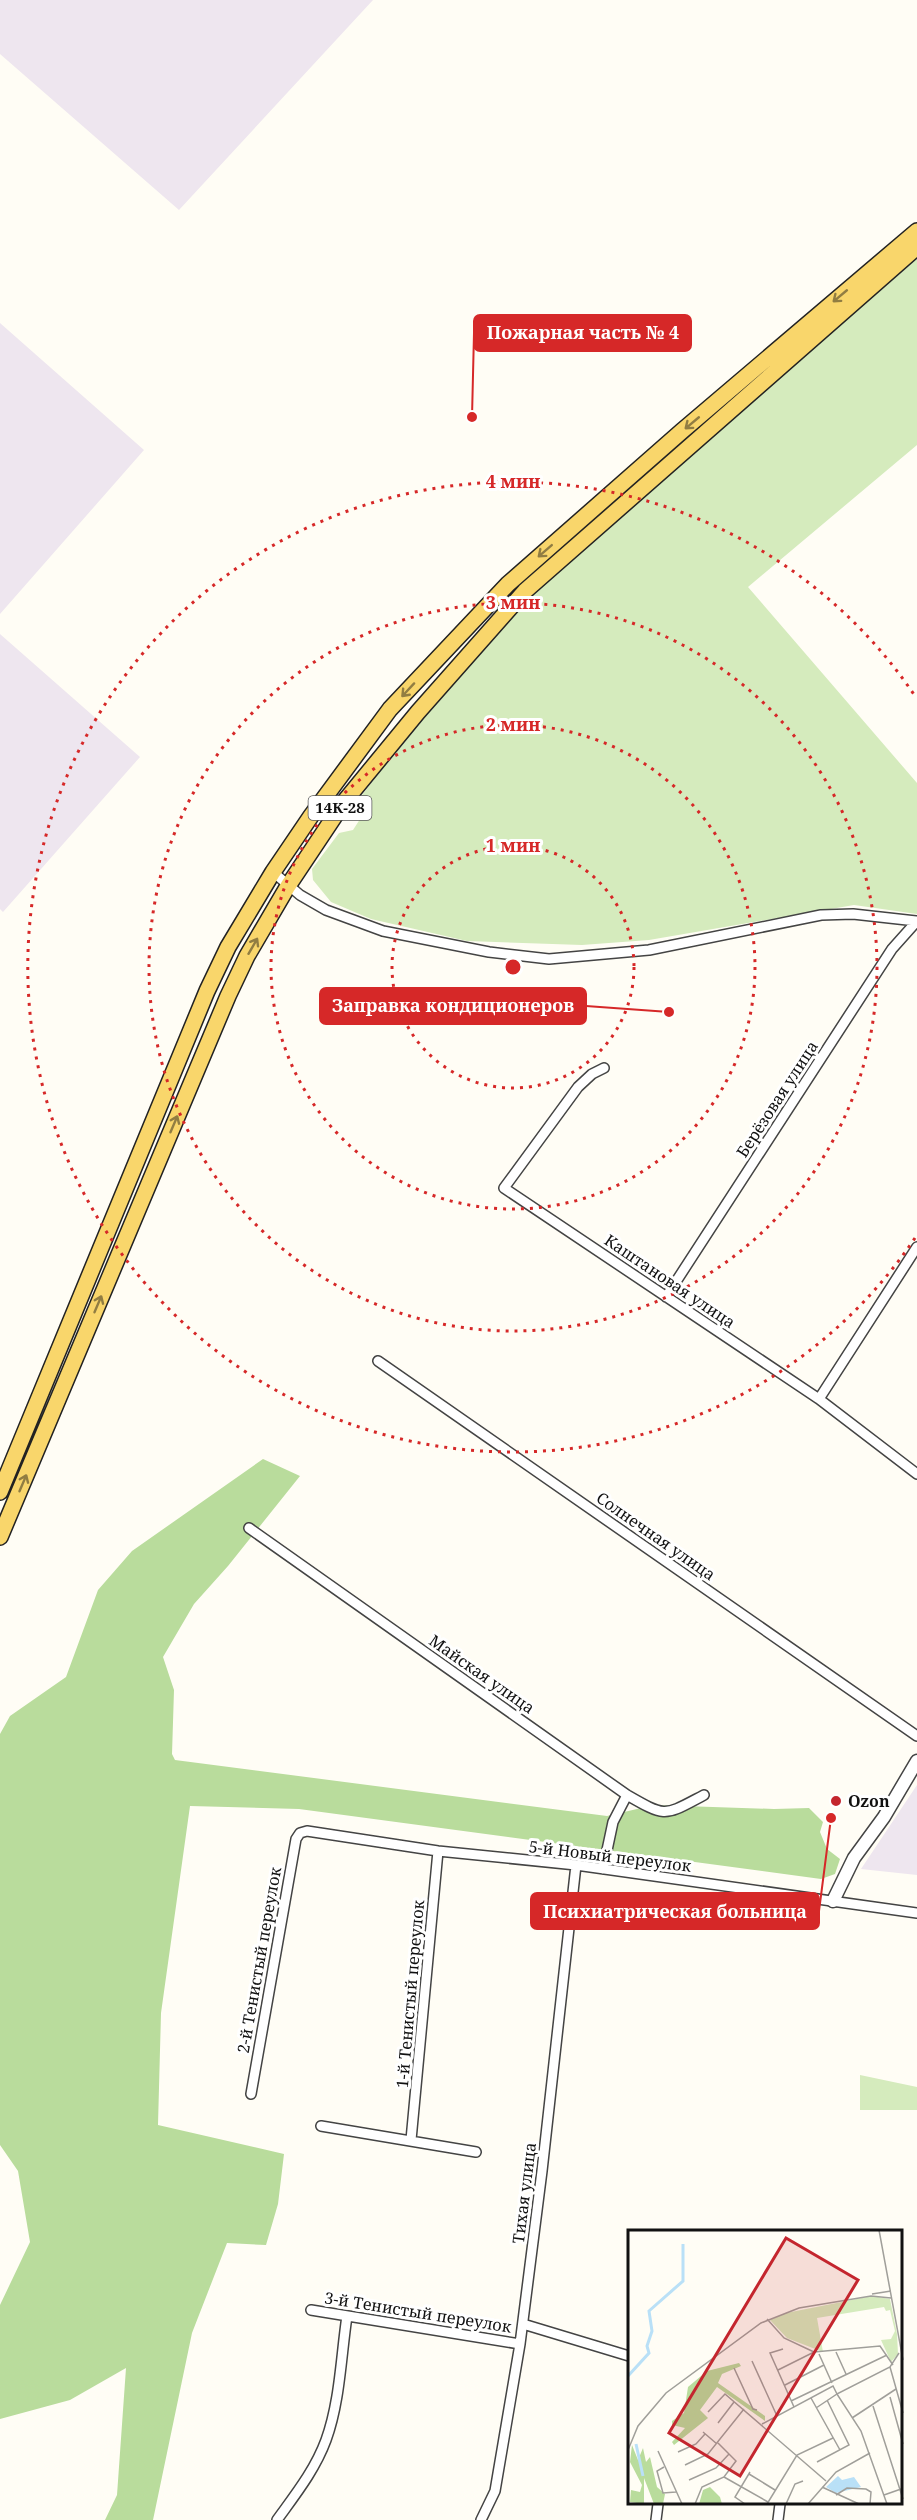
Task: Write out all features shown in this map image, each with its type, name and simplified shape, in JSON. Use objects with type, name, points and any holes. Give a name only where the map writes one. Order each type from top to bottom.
[{"type":"main road","name":"14К-28","points":[[0,1492],[207,991],[228,947],[273,872],[311,816],[390,709],[508,584],[682,431],[917,231]]},
{"type":"main road","name":"14К-28","points":[[0,1537],[228,996],[247,956],[288,886],[344,802],[418,712],[525,591],[917,247]]},
{"type":"street","points":[[273,872],[288,886],[337,916],[383,931],[489,952],[549,959],[650,950],[821,915],[853,914],[916,921]]},
{"type":"street","name":"Берёзовая улица","points":[[666,1297],[892,949],[916,921]]},
{"type":"street","name":"Каштановая улица","points":[[604,1068],[592,1074],[578,1087],[504,1188],[819,1399],[917,1474]]},
{"type":"street","points":[[819,1399],[917,1247]]},
{"type":"street","name":"Солнечная улица","points":[[378,1361],[917,1736]]},
{"type":"street","name":"Майская улица","points":[[249,1528],[627,1794],[657,1812],[668,1813],[704,1795]]},
{"type":"street","points":[[833,1901],[854,1858],[884,1817],[917,1761]]},
{"type":"street","points":[[603,1869],[613,1822],[627,1794]]},
{"type":"street","name":"5-й Новый переулок","points":[[300,1833],[307,1831],[438,1851],[576,1865],[917,1912]]},
{"type":"street","name":"2-й Тенистый переулок","points":[[251,2094],[296,1839],[300,1833]]},
{"type":"street","name":"1-й Тенистый переулок","points":[[411,2140],[438,1851]]},
{"type":"street","name":"Тихая улица","points":[[481,2520],[495,2491],[523,2324],[576,1865]]},
{"type":"street","points":[[321,2126],[476,2152]]},
{"type":"street","name":"3-й Тенистый переулок","points":[[311,2310],[520,2344]]},
{"type":"street","points":[[277,2520],[313,2467],[326,2440],[333,2417],[347,2316]]},
{"type":"street","points":[[523,2324],[628,2356]]},
{"type":"street","points":[[656,2520],[658,2505]]},
{"type":"street","points":[[778,2520],[780,2505]]},
{"type":"shaded area","points":[[0,0],[373,0],[179,210],[0,54]]},
{"type":"shaded area","points":[[0,323],[144,450],[0,614]]},
{"type":"shaded area","points":[[0,634],[140,757],[3,912],[0,909]]},
{"type":"shaded area","points":[[917,1785],[917,1875],[861,1869]]},
{"type":"green space","points":[[917,259],[917,445],[748,587],[917,783],[917,914],[854,905],[649,940],[582,945],[467,941],[371,919],[331,902],[313,880],[312,869],[339,833],[353,830],[362,816],[362,795],[423,715],[536,586]]},
{"type":"green space","points":[[263,1459],[300,1476],[228,1566],[194,1604],[163,1657],[174,1690],[172,1754],[175,1760],[607,1816],[654,1805],[809,1808],[823,1822],[820,1832],[827,1849],[840,1859],[835,1874],[821,1879],[299,1809],[190,1806],[161,2013],[158,2125],[284,2154],[278,2204],[266,2245],[227,2243],[192,2333],[153,2520],[105,2520],[117,2495],[126,2368],[70,2400],[0,2419],[0,2305],[30,2242],[18,2171],[0,2145],[0,1734],[10,1716],[66,1677],[98,1590],[132,1551]]},
{"type":"green space","points":[[860,2075],[917,2087],[917,2110],[860,2110]]},
{"type":"place","name":"Пожарная часть № 4","points":[[472,417]]},
{"type":"place","name":"Заправка кондиционеров","points":[[669,1012]]},
{"type":"place","name":"Ozon","points":[[836,1801]]},
{"type":"place","name":"Психиатрическая больница","points":[[831,1818]]}]
